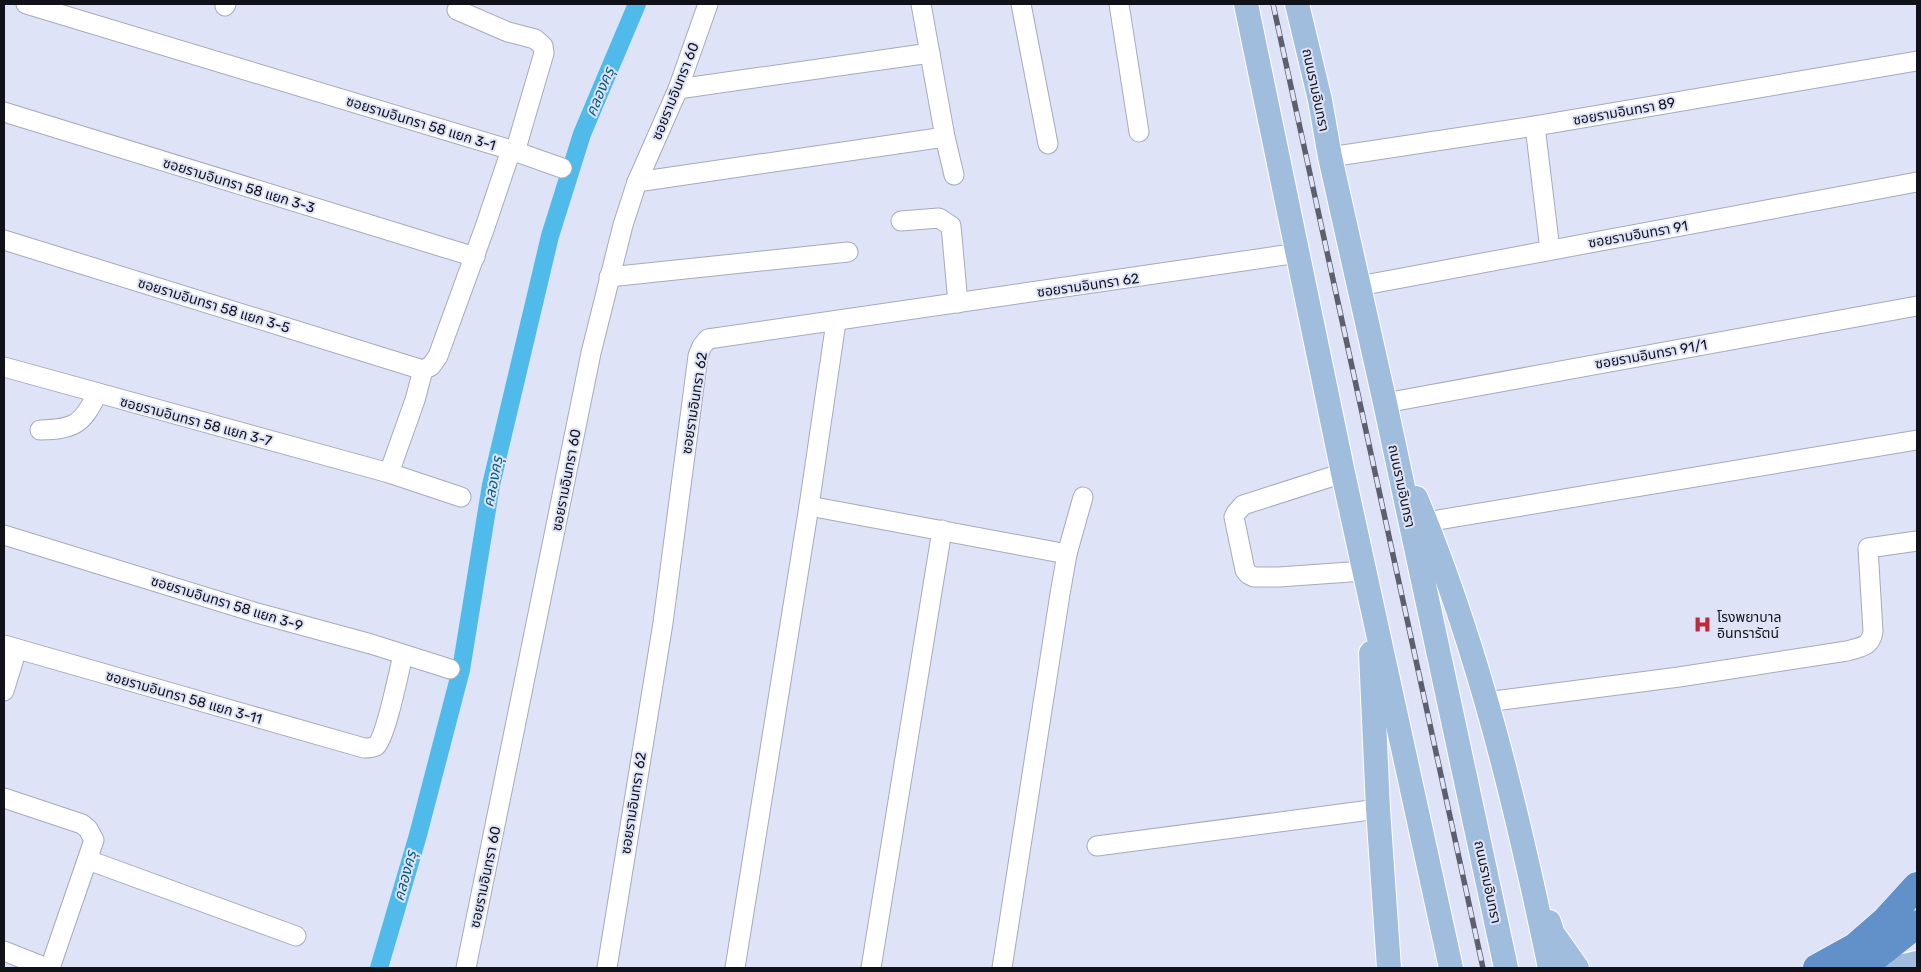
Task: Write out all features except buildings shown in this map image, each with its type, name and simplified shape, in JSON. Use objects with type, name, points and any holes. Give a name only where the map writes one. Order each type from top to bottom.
[{"type":"highway","points":[[1817,968],[1855,947],[1886,920],[1917,886]]},
{"type":"highway","points":[[1860,968],[1917,924]]},
{"type":"main road","points":[[1246,4],[1343,473],[1450,968]]},
{"type":"main road","name":"ถนนรามอินทรา","points":[[1297,4],[1320,100],[1330,157],[1385,403],[1506,968]]},
{"type":"main road","points":[[1393,441],[1449,582],[1486,702],[1529,868],[1550,968]]},
{"type":"main road","points":[[1370,599],[1372,700],[1389,968]]},
{"type":"main road","points":[[1529,868],[1553,934],[1576,968]]},
{"type":"main road","points":[[1895,968],[1917,963]]},
{"type":"street","name":"ซอยรามอินทรา 58 แยก 3-1","points":[[26,4],[513,151],[438,356],[431,366],[423,370],[415,400],[389,473]]},
{"type":"street","name":"ซอยรามอินทรา 60","points":[[466,968],[591,353],[610,277],[637,182],[678,88],[708,4]]},
{"type":"street","points":[[921,4],[944,137],[954,175]]},
{"type":"street","points":[[1021,4],[1048,144]]},
{"type":"street","points":[[1119,4],[1139,132]]},
{"type":"street","points":[[457,10],[508,32],[535,39],[543,46],[544,53],[513,151],[562,168]]},
{"type":"street","points":[[678,88],[930,53]]},
{"type":"street","name":"ซอยรามอินทรา 89","points":[[1330,157],[1535,126],[1917,61]]},
{"type":"street","name":"ซอยรามอินทรา 58 แยก 3-3","points":[[4,112],[474,257]]},
{"type":"street","points":[[1535,126],[1550,250]]},
{"type":"street","points":[[637,182],[944,137]]},
{"type":"street","name":"ซอยรามอินทรา 91","points":[[1359,286],[1917,182]]},
{"type":"street","points":[[901,221],[939,218],[951,226],[958,303]]},
{"type":"street","name":"ซอยรามอินทรา 58 แยก 3-5","points":[[4,240],[423,370]]},
{"type":"street","points":[[610,277],[848,252]]},
{"type":"street","name":"ซอยรามอินทรา 62","points":[[607,968],[663,623],[698,356],[702,346],[708,339],[836,322],[1298,253]]},
{"type":"street","name":"ซอยรามอินทรา 91/1","points":[[1385,403],[1917,306]]},
{"type":"street","points":[[735,968],[809,506],[836,322]]},
{"type":"street","name":"ซอยรามอินทรา 58 แยก 3-7","points":[[4,367],[389,473],[461,498]]},
{"type":"street","points":[[40,430],[64,429],[76,424],[88,412],[97,394]]},
{"type":"street","points":[[1426,522],[1917,440]]},
{"type":"street","points":[[1343,473],[1243,505],[1234,517],[1245,570],[1248,574],[1254,576],[1280,577],[1364,571]]},
{"type":"street","points":[[1002,968],[1067,554],[1083,497]]},
{"type":"street","points":[[809,506],[1067,554]]},
{"type":"street","points":[[870,968],[942,530]]},
{"type":"street","name":"ซอยรามอินทรา 58 แยก 3-9","points":[[4,535],[257,613],[450,669]]},
{"type":"street","points":[[1486,702],[1688,675],[1847,651],[1866,646],[1872,639],[1873,631],[1868,548],[1917,541]]},
{"type":"street","points":[[4,691],[10,647]]},
{"type":"street","name":"ซอยรามอินทรา 58 แยก 3-11","points":[[10,647],[364,748],[372,748],[379,742],[404,655]]},
{"type":"street","points":[[4,798],[82,824],[88,829],[94,840],[49,968],[4,951]]},
{"type":"street","points":[[1097,846],[1378,809]]},
{"type":"street","points":[[88,860],[296,936]]},
{"type":"waterway","name":"คลองครุ","points":[[379,968],[418,835],[461,670],[491,485],[550,236],[582,134],[637,4]]},
{"type":"railway","points":[[1273,4],[1483,968]]},
{"type":"place","name":"โรงพยาบาล อินทรารัตน์","points":[[1703,625]]}]
